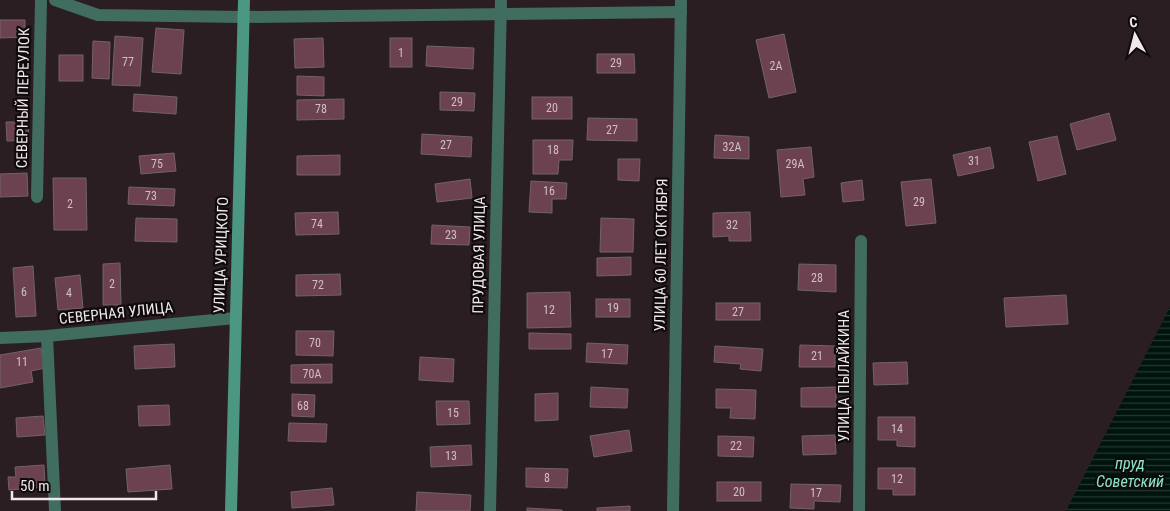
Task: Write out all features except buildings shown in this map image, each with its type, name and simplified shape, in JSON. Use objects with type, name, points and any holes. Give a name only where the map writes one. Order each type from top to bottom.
[{"type":"street","name":"СЕВЕРНЫЙ ПЕРЕУЛОК","points":[[37,197],[41,0]]},
{"type":"street","points":[[55,0],[98,15],[244,17],[500,15],[681,6]]},
{"type":"street","name":"УЛИЦА УРИЦКОГО","points":[[230,511],[244,0]]},
{"type":"street","name":"ПРУДОВАЯ УЛИЦА","points":[[490,511],[501,0]]},
{"type":"street","name":"УЛИЦА 60 ЛЕТ ОКТЯБРЯ","points":[[673,511],[681,6]]},
{"type":"street","name":"УЛИЦА ПЫЛАЙКИНА","points":[[859,511],[861,241]]},
{"type":"street","name":"СЕВЕРНАЯ УЛИЦА","points":[[0,338],[48,336],[235,318]]},
{"type":"street","points":[[48,336],[56,511]]},
{"type":"water","name":"пруд Советский","points":[[1170,307],[1170,511],[1066,511]]}]
